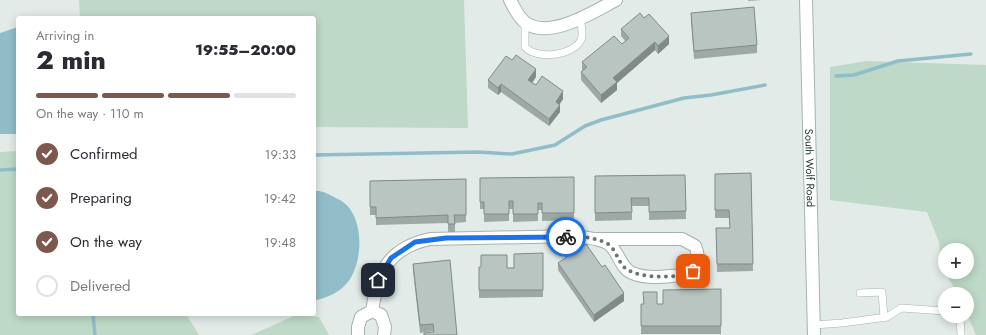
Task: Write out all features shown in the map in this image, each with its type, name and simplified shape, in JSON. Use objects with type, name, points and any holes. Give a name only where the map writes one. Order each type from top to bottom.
[{"type":"street","points":[[510,0],[525,23],[547,28],[560,26],[580,19],[616,0]]},
{"type":"street","name":"South Wolf Road","points":[[806,0],[814,330]]},
{"type":"street","points":[[372,311],[378,280],[384,268],[391,258],[415,242],[446,238],[576,236],[597,239],[682,240],[696,246],[699,260],[697,266],[688,274],[642,276],[631,273],[624,267],[609,244],[597,239]]},
{"type":"street","points":[[358,335],[358,327],[361,317],[372,311]]},
{"type":"street","points":[[372,311],[381,315],[385,327],[384,335]]},
{"type":"lane","points":[[525,23],[526,47],[534,53],[551,54],[561,53],[577,45],[582,34],[580,19]]},
{"type":"lane","points":[[860,293],[882,292],[884,318]]},
{"type":"lane","points":[[814,330],[884,318],[901,308],[938,311]]},
{"type":"lane","points":[[960,323],[961,335]]},
{"type":"green space","points":[[79,0],[464,0],[468,128],[316,127],[316,16],[80,16]]},
{"type":"green space","points":[[867,61],[986,65],[986,335],[976,335],[971,323],[974,323],[974,287],[954,287],[949,279],[974,279],[974,243],[939,243],[927,212],[830,200],[830,67]]},
{"type":"green space","points":[[16,151],[16,316],[187,316],[199,335],[0,335],[0,152]]},
{"type":"green space","points":[[294,316],[312,316],[319,317],[329,335],[251,335]]},
{"type":"water","points":[[16,28],[16,134],[0,134],[0,33]]},
{"type":"water","points":[[316,191],[323,192],[343,202],[356,220],[359,232],[358,258],[355,270],[342,288],[336,293],[316,300]]},
{"type":"building","points":[[754,7],[757,45],[694,51],[691,13]]},
{"type":"building","points":[[640,13],[644,18],[649,14],[669,36],[658,46],[655,42],[613,78],[617,82],[601,95],[581,72],[587,67],[582,62],[614,36],[622,44],[629,38],[621,29]]},
{"type":"building","points":[[516,55],[536,69],[528,80],[536,85],[542,76],[563,91],[556,102],[560,105],[549,119],[501,84],[498,88],[488,80],[506,56],[512,60]]},
{"type":"building","points":[[751,173],[753,264],[717,264],[716,228],[730,228],[729,210],[715,210],[715,174]]},
{"type":"building","points":[[685,175],[686,211],[649,212],[649,198],[631,198],[632,212],[595,213],[595,176]]},
{"type":"building","points":[[574,177],[574,213],[542,213],[542,203],[538,203],[538,214],[513,214],[513,201],[509,201],[509,214],[484,214],[484,202],[480,202],[480,178]]},
{"type":"building","points":[[466,179],[466,215],[454,215],[455,224],[448,224],[448,215],[376,218],[376,207],[370,207],[370,181]]},
{"type":"building","points":[[586,244],[602,267],[605,265],[624,293],[594,315],[558,263]]},
{"type":"building","points":[[543,253],[543,290],[479,290],[479,267],[481,267],[481,255],[507,255],[507,268],[514,268],[514,254]]},
{"type":"building","points":[[450,260],[457,335],[424,335],[424,333],[434,332],[433,324],[420,325],[413,264]]},
{"type":"building","points":[[721,289],[721,326],[641,326],[641,304],[644,304],[643,292],[657,292],[657,304],[663,304],[663,290]]},
{"type":"waterway","points":[[836,76],[854,75],[898,61],[971,54]]},
{"type":"waterway","points":[[316,155],[478,152],[512,154],[555,145],[585,126],[601,120],[684,98],[711,95],[765,85]]},
{"type":"waterway","points":[[0,170],[16,169]]},
{"type":"waterway","points":[[93,316],[95,335]]},
{"type":"way so far","points":[[566,237],[576,236],[597,239],[609,244],[624,267],[631,273],[642,276],[678,275],[688,274],[693,271]]},
{"type":"route","points":[[378,280],[391,258],[402,249],[415,242],[446,238],[566,237]]}]
